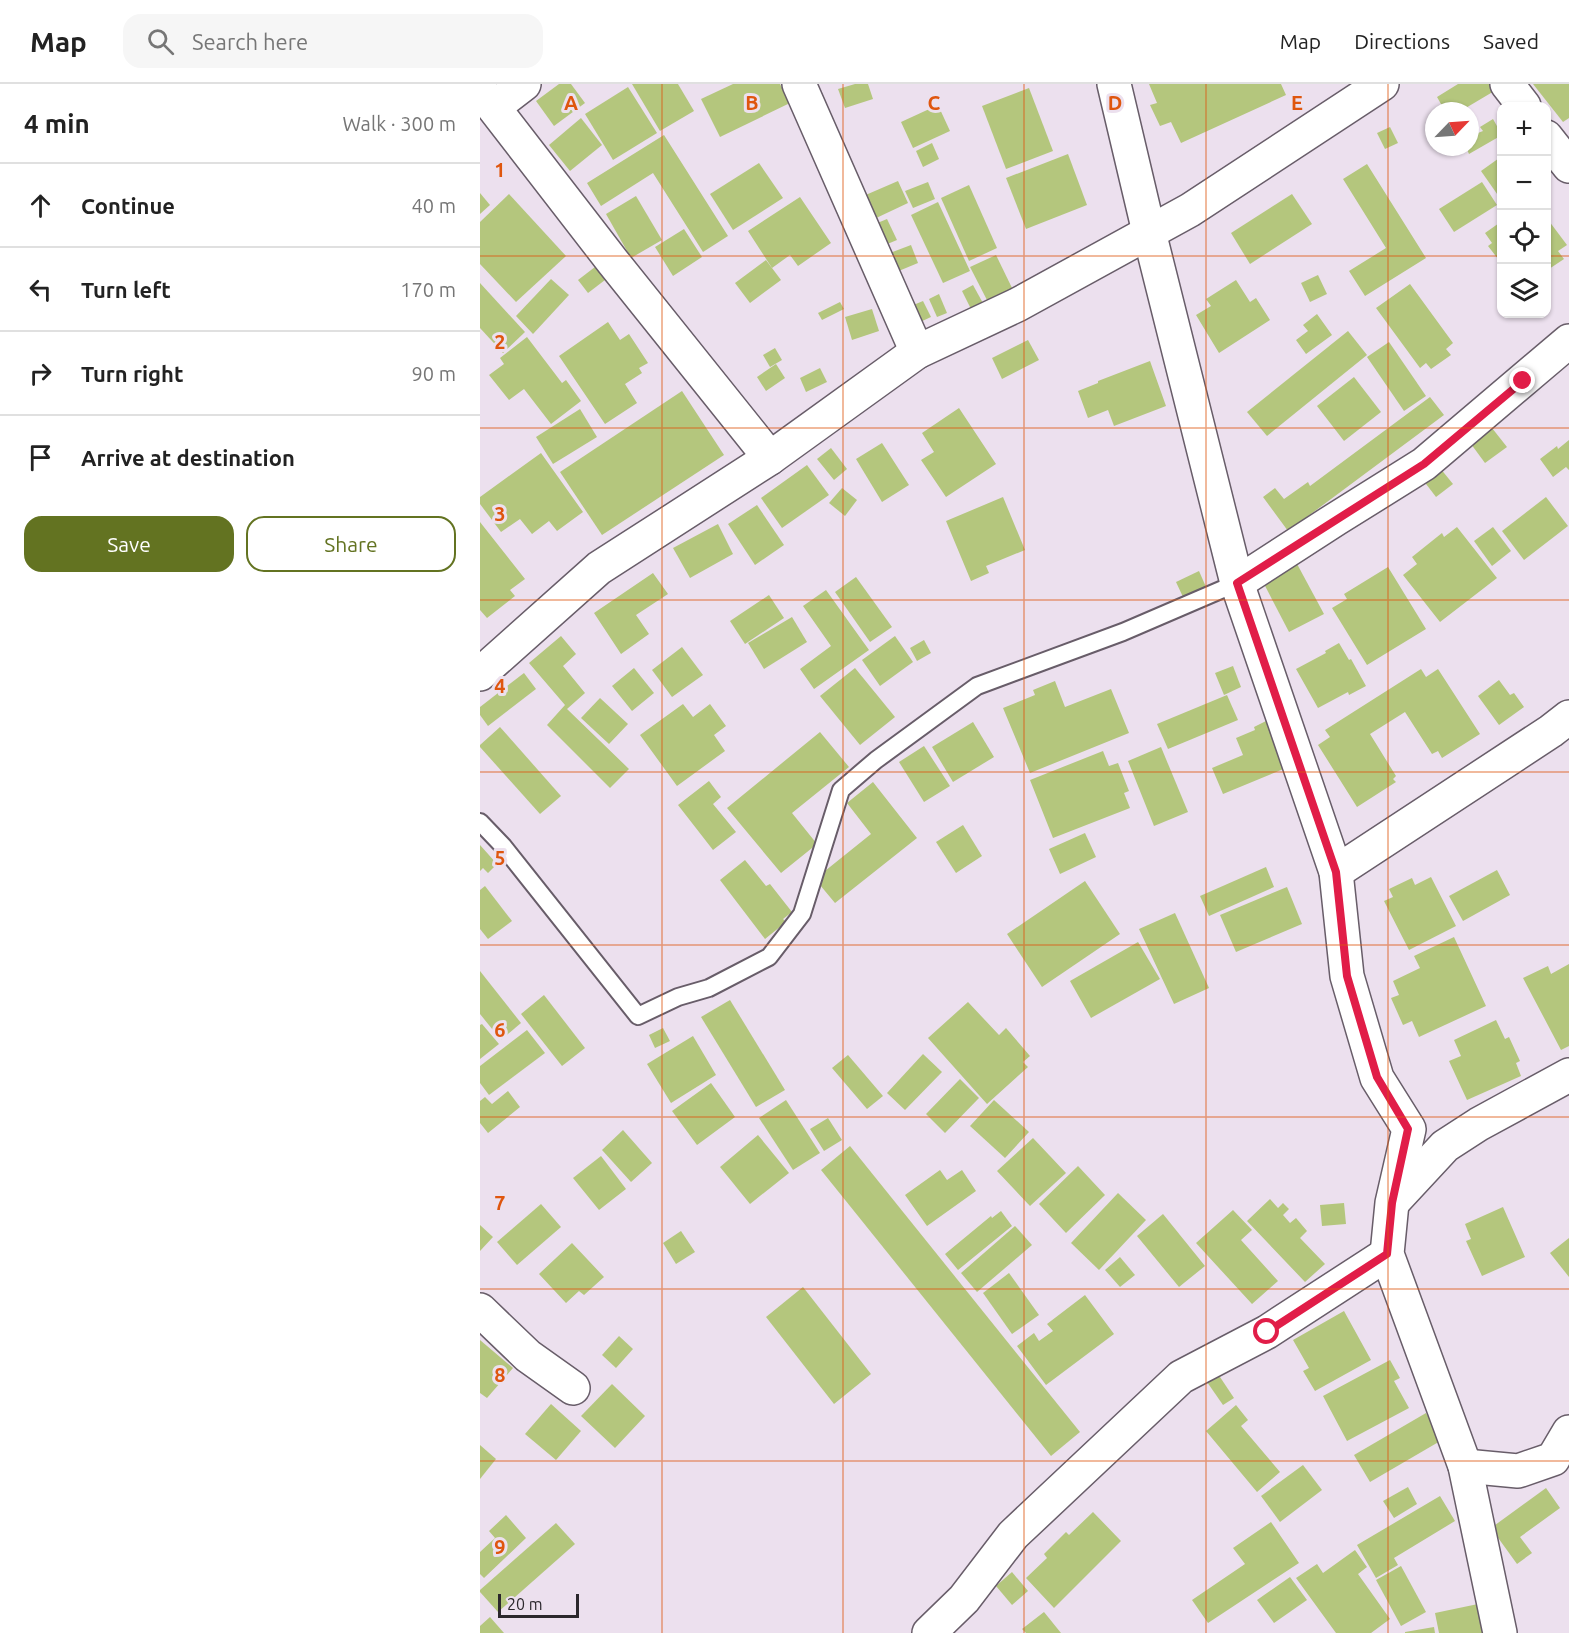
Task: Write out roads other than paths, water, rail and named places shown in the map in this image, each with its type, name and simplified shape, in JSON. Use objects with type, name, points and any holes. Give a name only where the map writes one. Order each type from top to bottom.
[{"type":"street","points":[[524,84],[487,98],[613,262],[770,458]]},
{"type":"street","points":[[799,84],[917,352]]},
{"type":"street","points":[[1114,84],[1237,583],[1336,872],[1347,976],[1377,1077],[1408,1129],[1392,1203],[1387,1254],[1465,1466],[1500,1633]]},
{"type":"street","points":[[480,674],[599,568],[770,458],[917,352],[1017,305],[1200,204],[1382,84]]},
{"type":"street","points":[[1506,84],[1521,102]]},
{"type":"street","points":[[1551,143],[1569,166]]},
{"type":"street","points":[[1237,583],[1424,464],[1569,341]]},
{"type":"street","points":[[1336,872],[1569,717]]},
{"type":"street","points":[[1392,1203],[1445,1146],[1518,1102],[1569,1075]]},
{"type":"street","points":[[929,1633],[964,1599],[1013,1535],[1181,1377],[1267,1332],[1387,1254]]},
{"type":"street","points":[[480,1310],[528,1356],[573,1388]]},
{"type":"street","points":[[1465,1466],[1518,1470],[1553,1459],[1569,1432]]},
{"type":"lane","points":[[480,822],[503,846],[638,1016],[678,997],[709,988],[770,957],[802,914],[841,790],[876,760],[977,686],[1123,632],[1237,583]]}]
